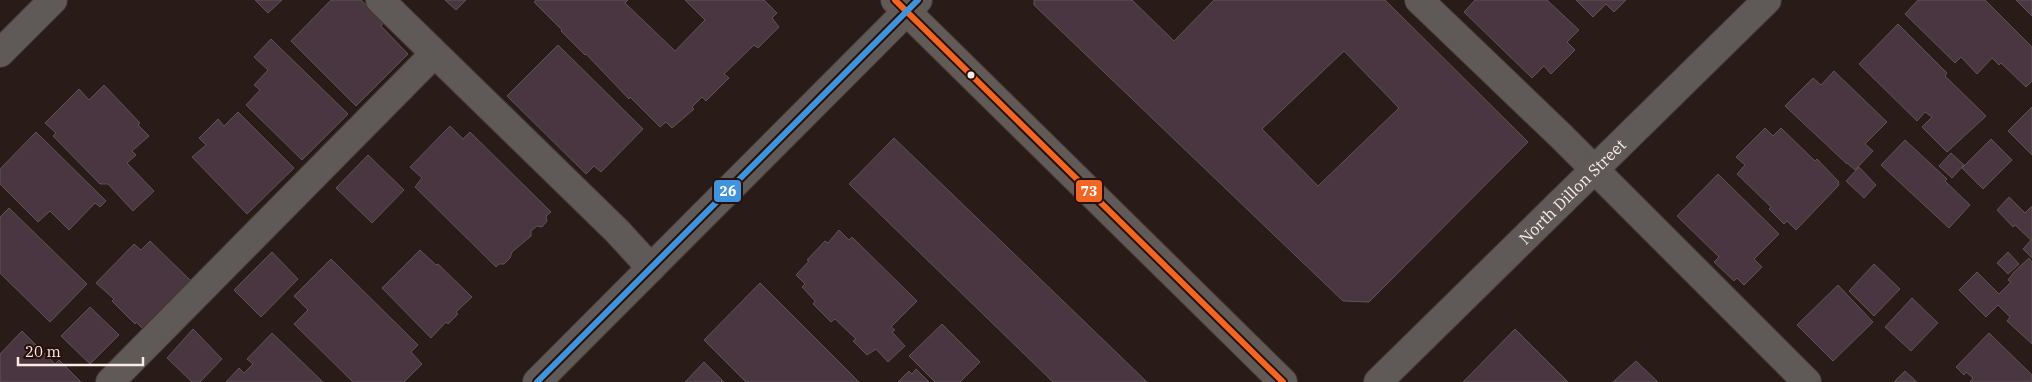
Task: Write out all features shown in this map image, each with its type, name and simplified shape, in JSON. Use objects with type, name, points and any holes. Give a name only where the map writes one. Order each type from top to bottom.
[{"type":"main road","points":[[907,4],[1283,382]]},
{"type":"street","points":[[0,53],[53,0]]},
{"type":"street","points":[[380,0],[616,231],[651,268]]},
{"type":"street","points":[[1419,0],[1808,382]]},
{"type":"street","name":"North Dillon Street","points":[[1378,382],[1767,0]]},
{"type":"street","points":[[537,382],[651,268],[907,4]]},
{"type":"street","points":[[110,382],[434,54]]},
{"type":"building","points":[[255,0],[282,0],[268,13]]},
{"type":"building","points":[[331,0],[361,0],[384,22],[381,26],[408,54],[356,106],[291,41]]},
{"type":"building","points":[[445,0],[466,0],[456,10]]},
{"type":"building","points":[[536,0],[628,0],[625,3],[675,51],[705,20],[685,0],[764,0],[777,13],[772,18],[779,27],[758,48],[754,45],[724,74],[729,78],[706,101],[702,97],[692,107],[694,109],[672,128],[666,122],[660,127],[561,31],[534,2]]},
{"type":"building","points":[[1034,0],[1132,0],[1174,41],[1214,0],[1385,0],[1528,142],[1369,302],[1343,301],[1034,5]],"holes":[[[1344,51],[1399,108],[1318,186],[1262,129]]]},
{"type":"building","points":[[1475,0],[1547,0],[1579,30],[1567,42],[1575,50],[1551,74],[1544,66],[1532,78],[1464,12]]},
{"type":"building","points":[[1576,0],[1626,0],[1614,12],[1606,4],[1593,17]]},
{"type":"building","points":[[1918,0],[1985,0],[2032,47],[2032,81],[2026,87],[2001,63],[1999,65],[1992,58],[1977,74],[1961,57],[1955,63],[1905,14]]},
{"type":"building","points":[[2016,0],[2032,0],[2032,16]]},
{"type":"building","points":[[1898,24],[1947,73],[1945,76],[1986,116],[1947,152],[1922,127],[1932,117],[1925,112],[1917,121],[1859,64]]},
{"type":"building","points":[[271,39],[348,114],[302,160],[246,105],[260,90],[254,85],[268,70],[254,57]]},
{"type":"building","points":[[558,45],[643,129],[601,172],[594,166],[586,174],[507,96]]},
{"type":"building","points":[[1834,71],[1887,122],[1865,144],[1873,151],[1855,170],[1785,106],[1813,78],[1821,85]]},
{"type":"building","points":[[104,85],[140,123],[138,125],[149,136],[132,151],[136,155],[127,163],[154,191],[133,211],[108,184],[100,184],[53,136],[56,133],[45,123],[79,89],[89,100]]},
{"type":"building","points":[[2032,107],[2032,155],[2008,131]]},
{"type":"building","points":[[238,112],[294,168],[247,214],[192,157],[206,145],[199,138],[218,119],[224,126]]},
{"type":"building","points":[[450,126],[463,139],[470,132],[551,212],[546,216],[547,221],[542,227],[537,226],[531,231],[531,236],[512,252],[510,258],[504,264],[499,264],[496,267],[415,187],[422,178],[410,167]]},
{"type":"building","points":[[1765,128],[1773,136],[1781,128],[1815,161],[1817,159],[1839,182],[1839,185],[1796,230],[1787,221],[1784,224],[1769,209],[1771,207],[1737,174],[1745,165],[1736,157]]},
{"type":"building","points":[[36,132],[106,201],[100,207],[95,203],[69,230],[50,211],[38,222],[0,184],[0,169]]},
{"type":"building","points":[[894,138],[1147,382],[1053,382],[849,184]]},
{"type":"building","points":[[1991,139],[2012,160],[1983,189],[1962,168]]},
{"type":"building","points":[[1905,140],[1947,179],[1945,181],[1970,205],[1949,228],[1881,165]]},
{"type":"building","points":[[1951,153],[1964,165],[1952,178],[1939,166]]},
{"type":"building","points":[[368,155],[404,190],[372,223],[336,188]]},
{"type":"building","points":[[1859,167],[1876,185],[1864,198],[1846,181]]},
{"type":"building","points":[[1718,174],[1779,234],[1754,259],[1762,267],[1744,285],[1737,278],[1734,281],[1714,262],[1719,257],[1677,216]]},
{"type":"building","points":[[2009,197],[2025,213],[2032,206],[2032,258],[2023,249],[2031,240],[2015,225],[2013,227],[1997,210]]},
{"type":"building","points":[[9,208],[87,284],[50,322],[0,273],[0,217]]},
{"type":"building","points":[[839,230],[849,240],[852,237],[917,301],[891,327],[895,330],[892,332],[905,346],[888,362],[876,349],[867,355],[853,341],[856,339],[835,319],[831,322],[813,304],[815,301],[802,287],[805,284],[796,275],[825,241],[828,243]]},
{"type":"building","points":[[150,241],[190,280],[143,329],[136,322],[135,324],[112,301],[114,299],[96,283],[134,244],[141,250]]},
{"type":"building","points":[[420,250],[436,265],[438,264],[472,297],[456,312],[458,314],[448,324],[446,322],[431,338],[382,288]]},
{"type":"building","points":[[272,252],[298,279],[261,317],[234,290]]},
{"type":"building","points":[[2008,252],[2019,264],[2008,274],[1997,263]]},
{"type":"building","points":[[2029,258],[2032,262],[2032,344],[2007,321],[2010,317],[1998,305],[1986,317],[1959,290],[1977,272],[1999,294],[2011,282],[2008,280],[2014,272]]},
{"type":"building","points":[[331,259],[418,345],[411,352],[422,364],[404,382],[353,382],[294,324],[308,310],[294,296]]},
{"type":"building","points":[[1874,264],[1900,289],[1874,316],[1849,291]]},
{"type":"building","points":[[760,283],[859,382],[746,382],[704,340]]},
{"type":"building","points":[[1838,285],[1873,322],[1833,361],[1797,325]]},
{"type":"building","points":[[1912,298],[1938,323],[1911,351],[1885,327]]},
{"type":"building","points":[[90,307],[119,335],[90,364],[61,336]]},
{"type":"building","points":[[942,324],[980,362],[960,382],[935,382],[909,356]]},
{"type":"building","points":[[193,329],[222,359],[200,382],[192,382],[167,358]]},
{"type":"building","points":[[1515,329],[1568,382],[1463,382]]},
{"type":"building","points":[[22,331],[55,364],[59,360],[81,382],[0,382],[0,354]]},
{"type":"building","points":[[272,333],[323,382],[226,382],[239,368],[244,373],[253,364],[247,359]]},
{"type":"building","points":[[1989,333],[2032,375],[2032,382],[1970,382],[1973,378],[1966,372],[1964,375],[1956,367]]},
{"type":"building","points":[[1636,361],[1658,382],[1613,382]]},
{"type":"building","points":[[704,362],[724,382],[685,382]]},
{"type":"building","points":[[916,369],[929,382],[898,382],[909,371],[912,374]]},
{"type":"building","points":[[1905,371],[1917,382],[1894,382]]},
{"type":"transit line","name":"73","points":[[895,0],[1283,382]]},
{"type":"transit line","name":"26","points":[[537,382],[918,0]]}]
